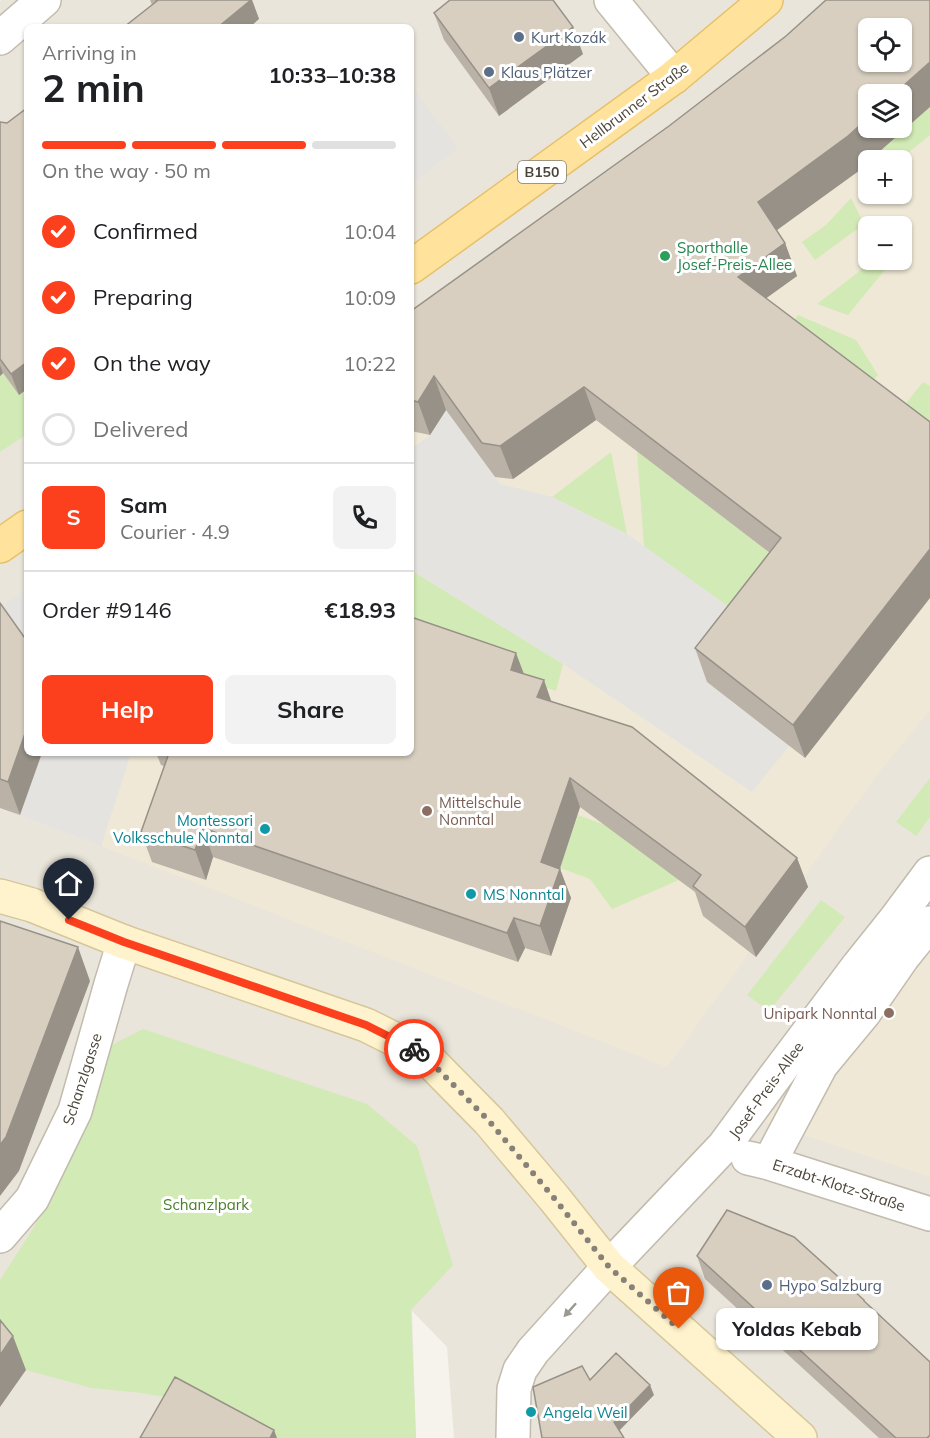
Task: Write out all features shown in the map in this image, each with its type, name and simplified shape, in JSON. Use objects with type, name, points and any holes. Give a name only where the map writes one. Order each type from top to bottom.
[{"type":"main road","name":"Hellbrunner Straße","points":[[414,265],[674,77],[766,0]]},
{"type":"main road","points":[[0,546],[24,529]]},
{"type":"main road","points":[[0,896],[124,942],[366,1025],[422,1053],[489,1121],[609,1267],[800,1438]]},
{"type":"street","points":[[0,38],[44,0]]},
{"type":"street","points":[[611,0],[674,77]]},
{"type":"street","name":"Josef-Preis-Allee","points":[[513,1438],[514,1389],[519,1370],[609,1267],[724,1146],[930,873]]},
{"type":"street","name":"Josef-Preis-Allee","points":[[758,1160],[821,1065],[864,1013],[902,958],[930,923]]},
{"type":"street","name":"Schanzlgasse","points":[[0,1236],[32,1199],[75,1111],[124,942]]},
{"type":"street","name":"Erzabt-Klotz-Straße","points":[[758,1160],[930,1214]]},
{"type":"shaded area","points":[[873,0],[930,0],[930,710],[876,776],[667,1067],[101,846],[130,756],[414,756],[414,351]]},
{"type":"shaded area","points":[[930,0],[930,1438],[454,1438],[447,1347],[412,1311],[416,1438],[0,1438],[0,1]]},
{"type":"shaded area","points":[[414,89],[458,148],[414,182]]},
{"type":"shaded area","points":[[446,410],[500,484],[552,497],[627,534],[753,624],[789,746],[752,792],[563,664],[414,572],[414,447],[430,435]]},
{"type":"shaded area","points":[[24,592],[24,651],[0,607]]},
{"type":"shaded area","points":[[41,756],[130,756],[101,846],[20,815]]},
{"type":"shaded area","name":"Unipark Nonntal","points":[[930,904],[930,1177],[765,1122]]},
{"type":"green space","points":[[930,107],[930,135],[911,150],[881,150],[895,138],[912,138],[912,123]]},
{"type":"green space","points":[[851,198],[860,216],[858,216],[858,228],[815,260],[802,242],[826,225]]},
{"type":"green space","points":[[861,270],[885,270],[848,315],[817,304]]},
{"type":"green space","points":[[798,315],[856,340],[878,375],[863,390],[782,335]]},
{"type":"green space","points":[[3,373],[19,395],[24,391],[24,436],[0,452],[0,376]]},
{"type":"green space","points":[[923,382],[930,386],[930,444],[895,417]]},
{"type":"green space","points":[[637,451],[793,571],[753,624],[645,560]]},
{"type":"green space","points":[[611,452],[627,534],[552,497]]},
{"type":"green space","points":[[414,572],[563,664],[556,691],[414,644]]},
{"type":"green space","points":[[930,778],[930,817],[916,836],[896,822]]},
{"type":"green space","points":[[578,815],[605,825],[679,880],[612,909],[590,879],[552,865],[566,849]]},
{"type":"green space","points":[[821,900],[845,917],[769,1011],[747,995]]},
{"type":"green space","name":"Schanzlpark","points":[[143,1029],[367,1104],[417,1146],[453,1265],[411,1310],[416,1438],[255,1438],[183,1400],[92,1388],[26,1370],[0,1338],[0,1280],[34,1227],[76,1135],[110,1046]]},
{"type":"building","points":[[251,0],[222,24],[128,24],[157,1]]},
{"type":"building","points":[[450,0],[553,0],[573,27],[489,88],[434,13]]},
{"type":"building","points":[[826,0],[930,0],[930,62],[905,84],[858,84],[858,127],[758,202],[785,243],[738,277],[930,422],[930,549],[793,725],[695,648],[781,538],[584,387],[500,446],[482,443],[434,376],[418,402],[414,401],[414,309],[669,126],[786,36]]},
{"type":"building","points":[[24,110],[24,364],[11,374],[0,359],[0,122],[7,123]]},
{"type":"building","points":[[0,603],[24,637],[24,737],[8,782],[0,779]]},
{"type":"building","points":[[414,618],[516,653],[511,670],[544,680],[537,697],[632,727],[797,858],[745,927],[693,886],[701,875],[570,778],[541,862],[560,869],[540,926],[514,918],[507,933],[203,828],[195,850],[141,832],[168,756],[414,756]]},
{"type":"building","points":[[0,921],[78,947],[6,1137],[0,1145]]},
{"type":"building","points":[[727,1210],[794,1237],[930,1362],[930,1435],[927,1438],[896,1438],[697,1256]]},
{"type":"building","points":[[0,1320],[13,1336],[0,1355]]},
{"type":"building","points":[[616,1353],[650,1385],[614,1422],[624,1438],[542,1438],[533,1387],[582,1366],[590,1380]]},
{"type":"building","points":[[175,1377],[274,1430],[270,1438],[140,1438]]},
{"type":"way so far","points":[[414,1049],[422,1053],[489,1121],[609,1267],[679,1329]]},
{"type":"place","name":"Kurt Kozák","points":[[519,37]]},
{"type":"place","name":"Klaus Plätzer","points":[[489,72]]},
{"type":"place","name":"Sporthalle Josef-Preis-Allee","points":[[665,256]]},
{"type":"place","name":"Mittelschule Nonntal","points":[[427,811]]},
{"type":"place","name":"Montessori Volksschule Nonntal","points":[[265,829]]},
{"type":"place","name":"MS Nonntal","points":[[471,894]]},
{"type":"place","name":"Unipark Nonntal","points":[[889,1013]]},
{"type":"place","name":"Hypo Salzburg","points":[[767,1285]]},
{"type":"place","name":"Yoldas Kebab","points":[[679,1329]]},
{"type":"place","name":"Angela Weil","points":[[531,1412]]},
{"type":"route","points":[[69,920],[124,942],[366,1025],[414,1049]]}]
